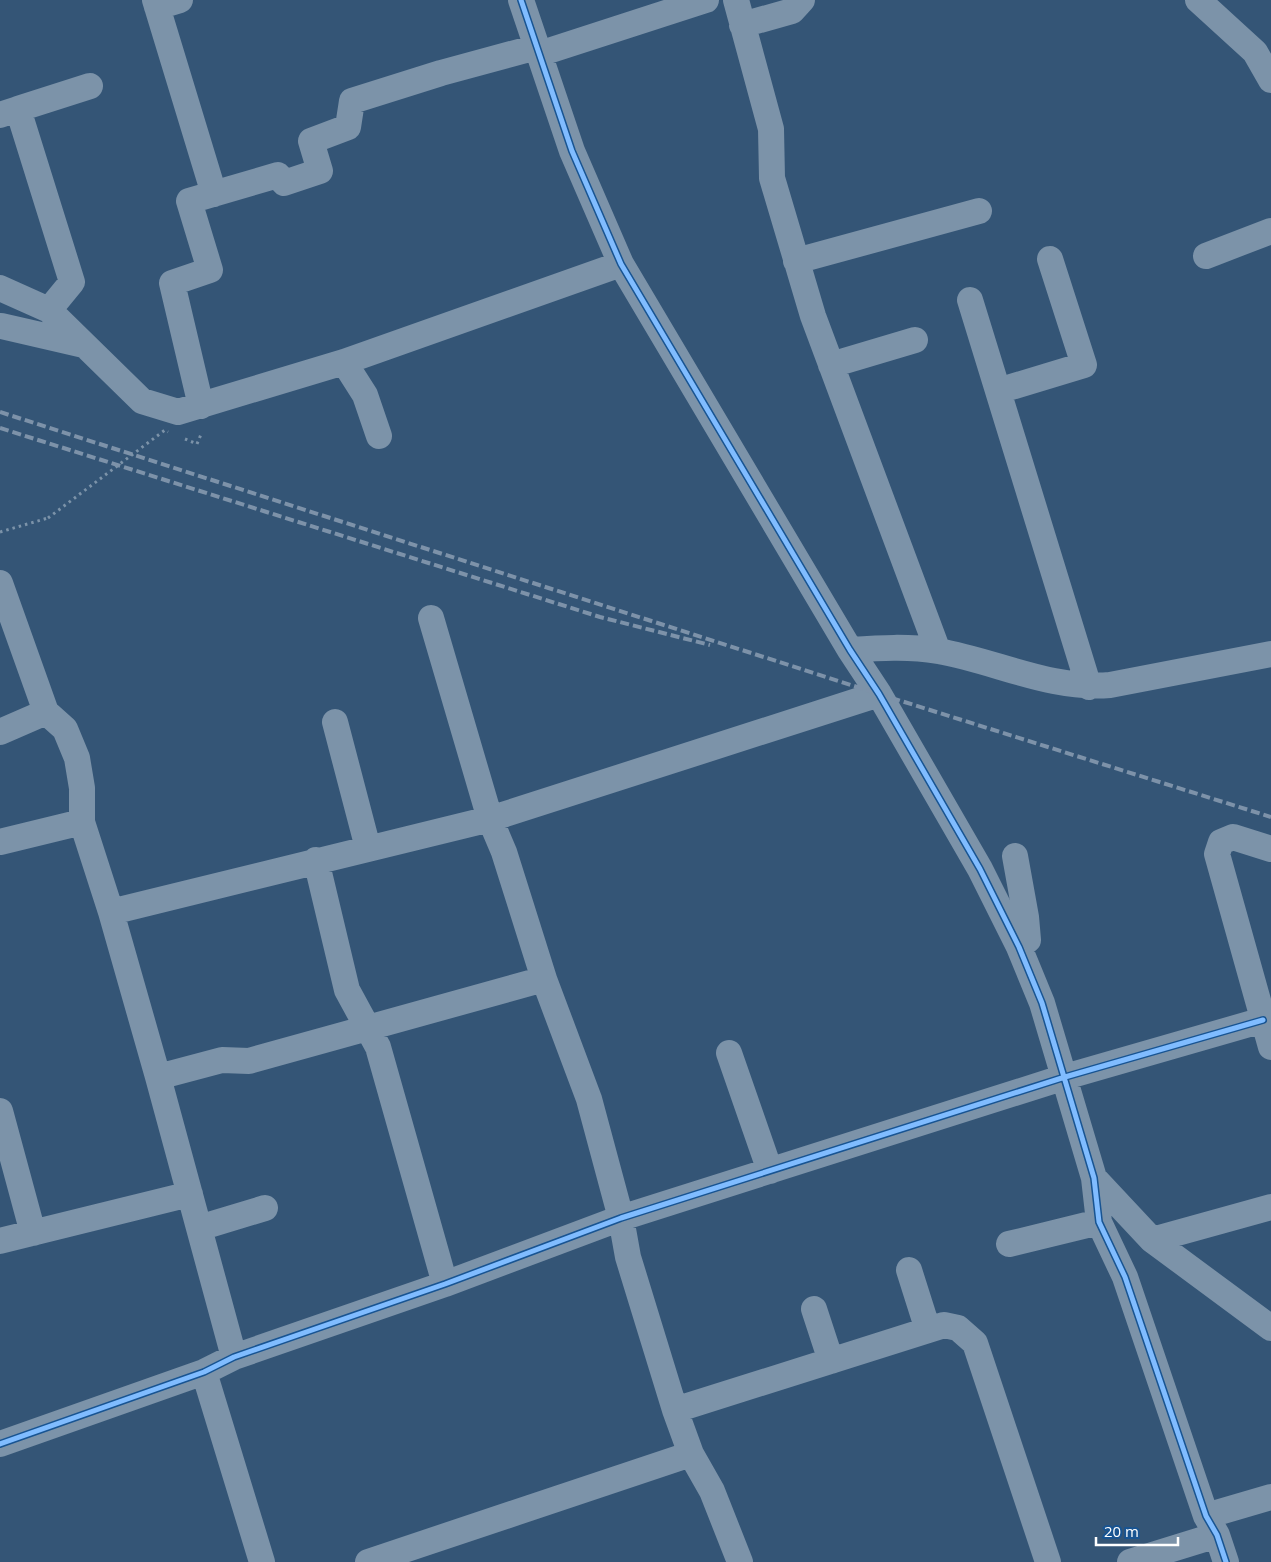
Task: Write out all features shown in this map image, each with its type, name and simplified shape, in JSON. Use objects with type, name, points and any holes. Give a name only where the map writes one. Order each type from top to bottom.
[{"type":"street","points":[[521,0],[572,151],[621,264],[850,650],[879,694],[980,869],[1019,947],[1042,1003],[1065,1078],[1094,1178],[1099,1222],[1125,1277],[1226,1562]]},
{"type":"street","points":[[201,406],[172,283],[210,270],[189,201],[278,175],[284,183],[320,171],[311,141],[348,127],[352,101],[441,73],[538,51],[706,0]]},
{"type":"street","points":[[736,0],[771,130],[772,178],[813,316],[938,650]]},
{"type":"street","points":[[742,25],[792,11],[802,0]]},
{"type":"street","points":[[1204,1],[1256,52],[1271,80]]},
{"type":"street","points":[[164,2],[214,194]]},
{"type":"street","points":[[49,310],[72,282],[9,112],[90,86]]},
{"type":"street","points":[[796,260],[979,211]]},
{"type":"street","points":[[1206,256],[1271,231]]},
{"type":"street","points":[[998,391],[1084,365],[1050,259]]},
{"type":"street","points":[[0,288],[49,310],[142,401],[178,412],[344,362],[621,264]]},
{"type":"street","points":[[970,300],[1089,687]]},
{"type":"street","points":[[1,326],[84,345]]},
{"type":"street","points":[[831,365],[915,340]]},
{"type":"street","points":[[344,362],[365,395],[379,436]]},
{"type":"street","points":[[0,583],[46,712],[65,729],[76,758],[82,788],[82,822],[111,912],[158,1077],[234,1357]]},
{"type":"street","points":[[431,618],[490,819],[504,852],[544,978],[589,1099],[621,1218],[628,1257],[675,1410],[691,1454],[712,1490],[740,1562]]},
{"type":"street","points":[[850,650],[897,647],[938,650],[1064,684],[1089,687],[1110,685],[1271,654]]},
{"type":"street","points":[[111,912],[316,860],[490,819],[879,694]]},
{"type":"street","points":[[0,732],[46,712]]},
{"type":"street","points":[[335,722],[368,848]]},
{"type":"street","points":[[0,842],[82,822]]},
{"type":"street","points":[[1271,849],[1233,837],[1221,842],[1218,854],[1271,1047]]},
{"type":"street","points":[[1015,856],[1026,917],[1028,940],[1019,947]]},
{"type":"street","points":[[316,860],[347,990],[378,1047],[445,1284]]},
{"type":"street","points":[[158,1077],[222,1060],[249,1061],[544,978]]},
{"type":"street","points":[[0,1444],[204,1372],[234,1357],[445,1284],[621,1218],[1065,1078],[1263,1020]]},
{"type":"street","points":[[729,1053],[770,1171]]},
{"type":"street","points":[[0,1111],[33,1233]]},
{"type":"street","points":[[1094,1178],[1152,1240],[1270,1325]]},
{"type":"street","points":[[0,1241],[190,1194]]},
{"type":"street","points":[[1152,1240],[1271,1207]]},
{"type":"street","points":[[199,1228],[265,1208]]},
{"type":"street","points":[[1009,1244],[1099,1222]]},
{"type":"street","points":[[909,1270],[928,1330]]},
{"type":"street","points":[[814,1309],[831,1361]]},
{"type":"street","points":[[675,1410],[944,1325],[958,1328],[975,1343],[1048,1562]]},
{"type":"street","points":[[204,1372],[262,1562]]},
{"type":"street","points":[[368,1562],[691,1454]]},
{"type":"street","points":[[1130,1562],[1271,1497]]},
{"type":"path","points":[[1,532],[48,518],[164,430],[168,432]]},
{"type":"railway","points":[[0,412],[879,694],[1271,817]]},
{"type":"railway","points":[[0,428],[600,617],[710,645]]},
{"type":"cycle path","points":[[521,0],[572,151],[621,264],[850,650],[879,694],[980,869],[1019,947],[1042,1003],[1094,1178],[1099,1222],[1125,1277],[1206,1516],[1217,1535],[1226,1562]]},
{"type":"cycle path","points":[[0,1444],[204,1372],[234,1357],[445,1284],[621,1218],[1065,1077],[1263,1020]]}]
